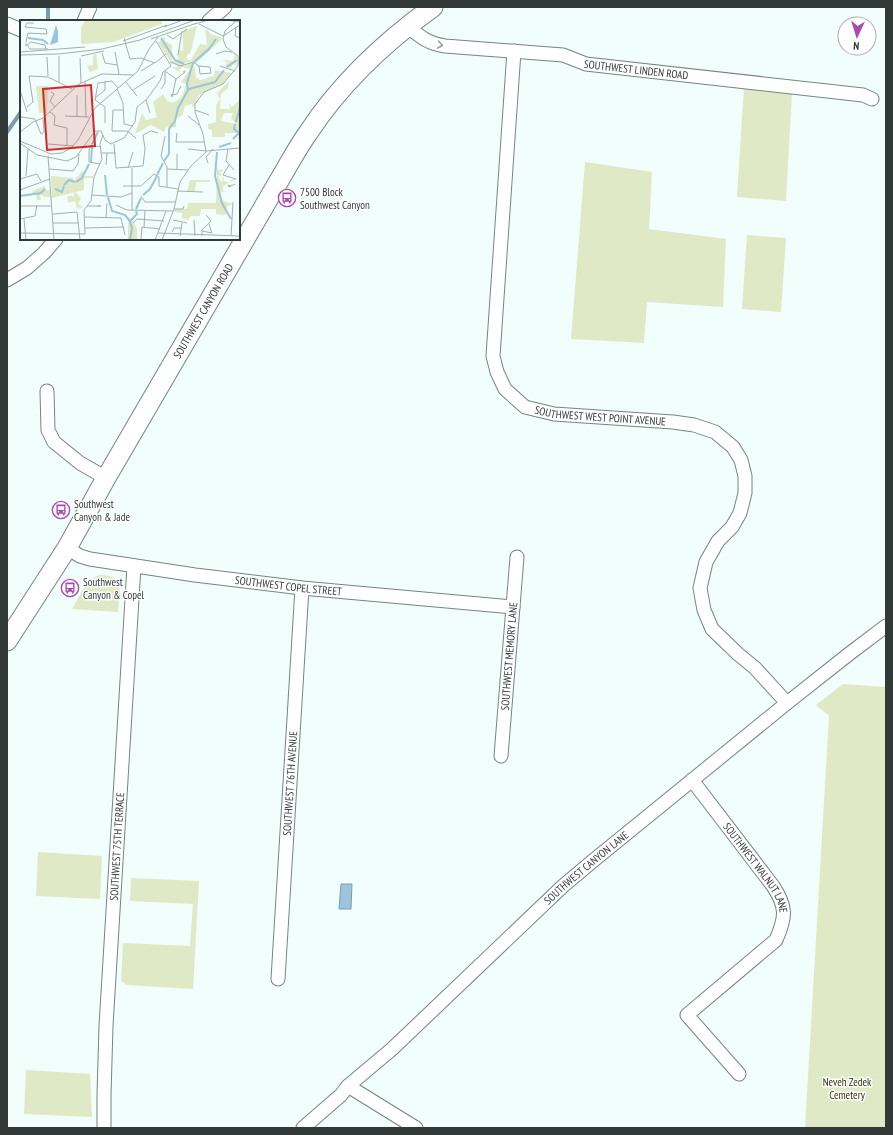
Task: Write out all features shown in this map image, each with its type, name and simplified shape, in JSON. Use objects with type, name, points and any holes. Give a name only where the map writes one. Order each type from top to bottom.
[{"type":"main road","name":"SOUTHWEST CANYON ROAD","points":[[7,641],[67,548],[106,478],[308,132],[332,100],[358,71],[407,26],[433,7]]},
{"type":"street","points":[[84,20],[90,7]]},
{"type":"street","points":[[210,20],[225,7]]},
{"type":"street","points":[[7,24],[20,30]]},
{"type":"street","name":"SOUTHWEST LINDEN ROAD","points":[[407,26],[427,42],[435,45],[563,55],[586,64],[863,95],[872,99]]},
{"type":"street","name":"SOUTHWEST WEST POINT AVENUE","points":[[514,51],[493,356],[497,372],[505,389],[525,407],[554,414],[673,422],[694,425],[715,432],[733,446],[741,460],[745,493],[740,513],[732,527],[718,541],[706,562],[700,588],[704,610],[712,629],[755,668],[787,702]]},
{"type":"street","points":[[7,280],[27,268],[44,253],[55,240]]},
{"type":"street","points":[[47,391],[48,430],[54,442],[80,463],[106,478]]},
{"type":"street","name":"SOUTHWEST COPEL STREET","points":[[67,548],[80,556],[90,559],[195,575],[302,588],[513,607]]},
{"type":"street","name":"SOUTHWEST MEMORY LANE","points":[[501,756],[517,557]]},
{"type":"street","name":"SOUTHWEST 75TH TERRACE","points":[[104,1128],[106,1026],[134,566]]},
{"type":"street","name":"SOUTHWEST 76TH AVENUE","points":[[278,980],[302,588]]},
{"type":"street","name":"SOUTHWEST CANYON LANE","points":[[303,1128],[341,1095],[348,1086],[392,1049],[563,886],[787,702],[886,626]]},
{"type":"street","name":"SOUTHWEST WALNUT LANE","points":[[692,780],[779,894],[784,907],[783,922],[776,940],[687,1015],[739,1074]]},
{"type":"street","points":[[348,1086],[416,1128]]},
{"type":"green space","points":[[744,87],[792,93],[786,201],[737,197]]},
{"type":"green space","points":[[585,162],[652,172],[649,229],[726,239],[723,307],[647,302],[644,343],[571,339]]},
{"type":"green space","points":[[747,235],[786,238],[781,312],[742,309]]},
{"type":"green space","points":[[99,575],[108,576],[118,581],[120,591],[118,612],[72,609],[90,580]]},
{"type":"green space","name":"Neveh Zedek Cemetery","points":[[843,684],[886,687],[886,1128],[805,1128],[829,716],[816,705]]},
{"type":"green space","points":[[38,852],[102,856],[100,899],[36,896]]},
{"type":"green space","points":[[131,878],[199,881],[193,989],[127,985],[121,981],[123,943],[190,946],[193,904],[130,901]]},
{"type":"green space","points":[[26,1070],[90,1074],[92,1117],[24,1114]]},
{"type":"water","points":[[341,884],[352,884],[351,909],[339,909]]},
{"type":"waterway","points":[[48,7],[48,20]]},
{"type":"waterway","points":[[7,132],[20,113]]},
{"type":"place","name":"7500 Block Southwest Canyon","points":[[287,198]]},
{"type":"place","name":"Southwest Canyon & Jade","points":[[61,510]]},
{"type":"place","name":"Southwest Canyon & Copel","points":[[70,588]]}]
